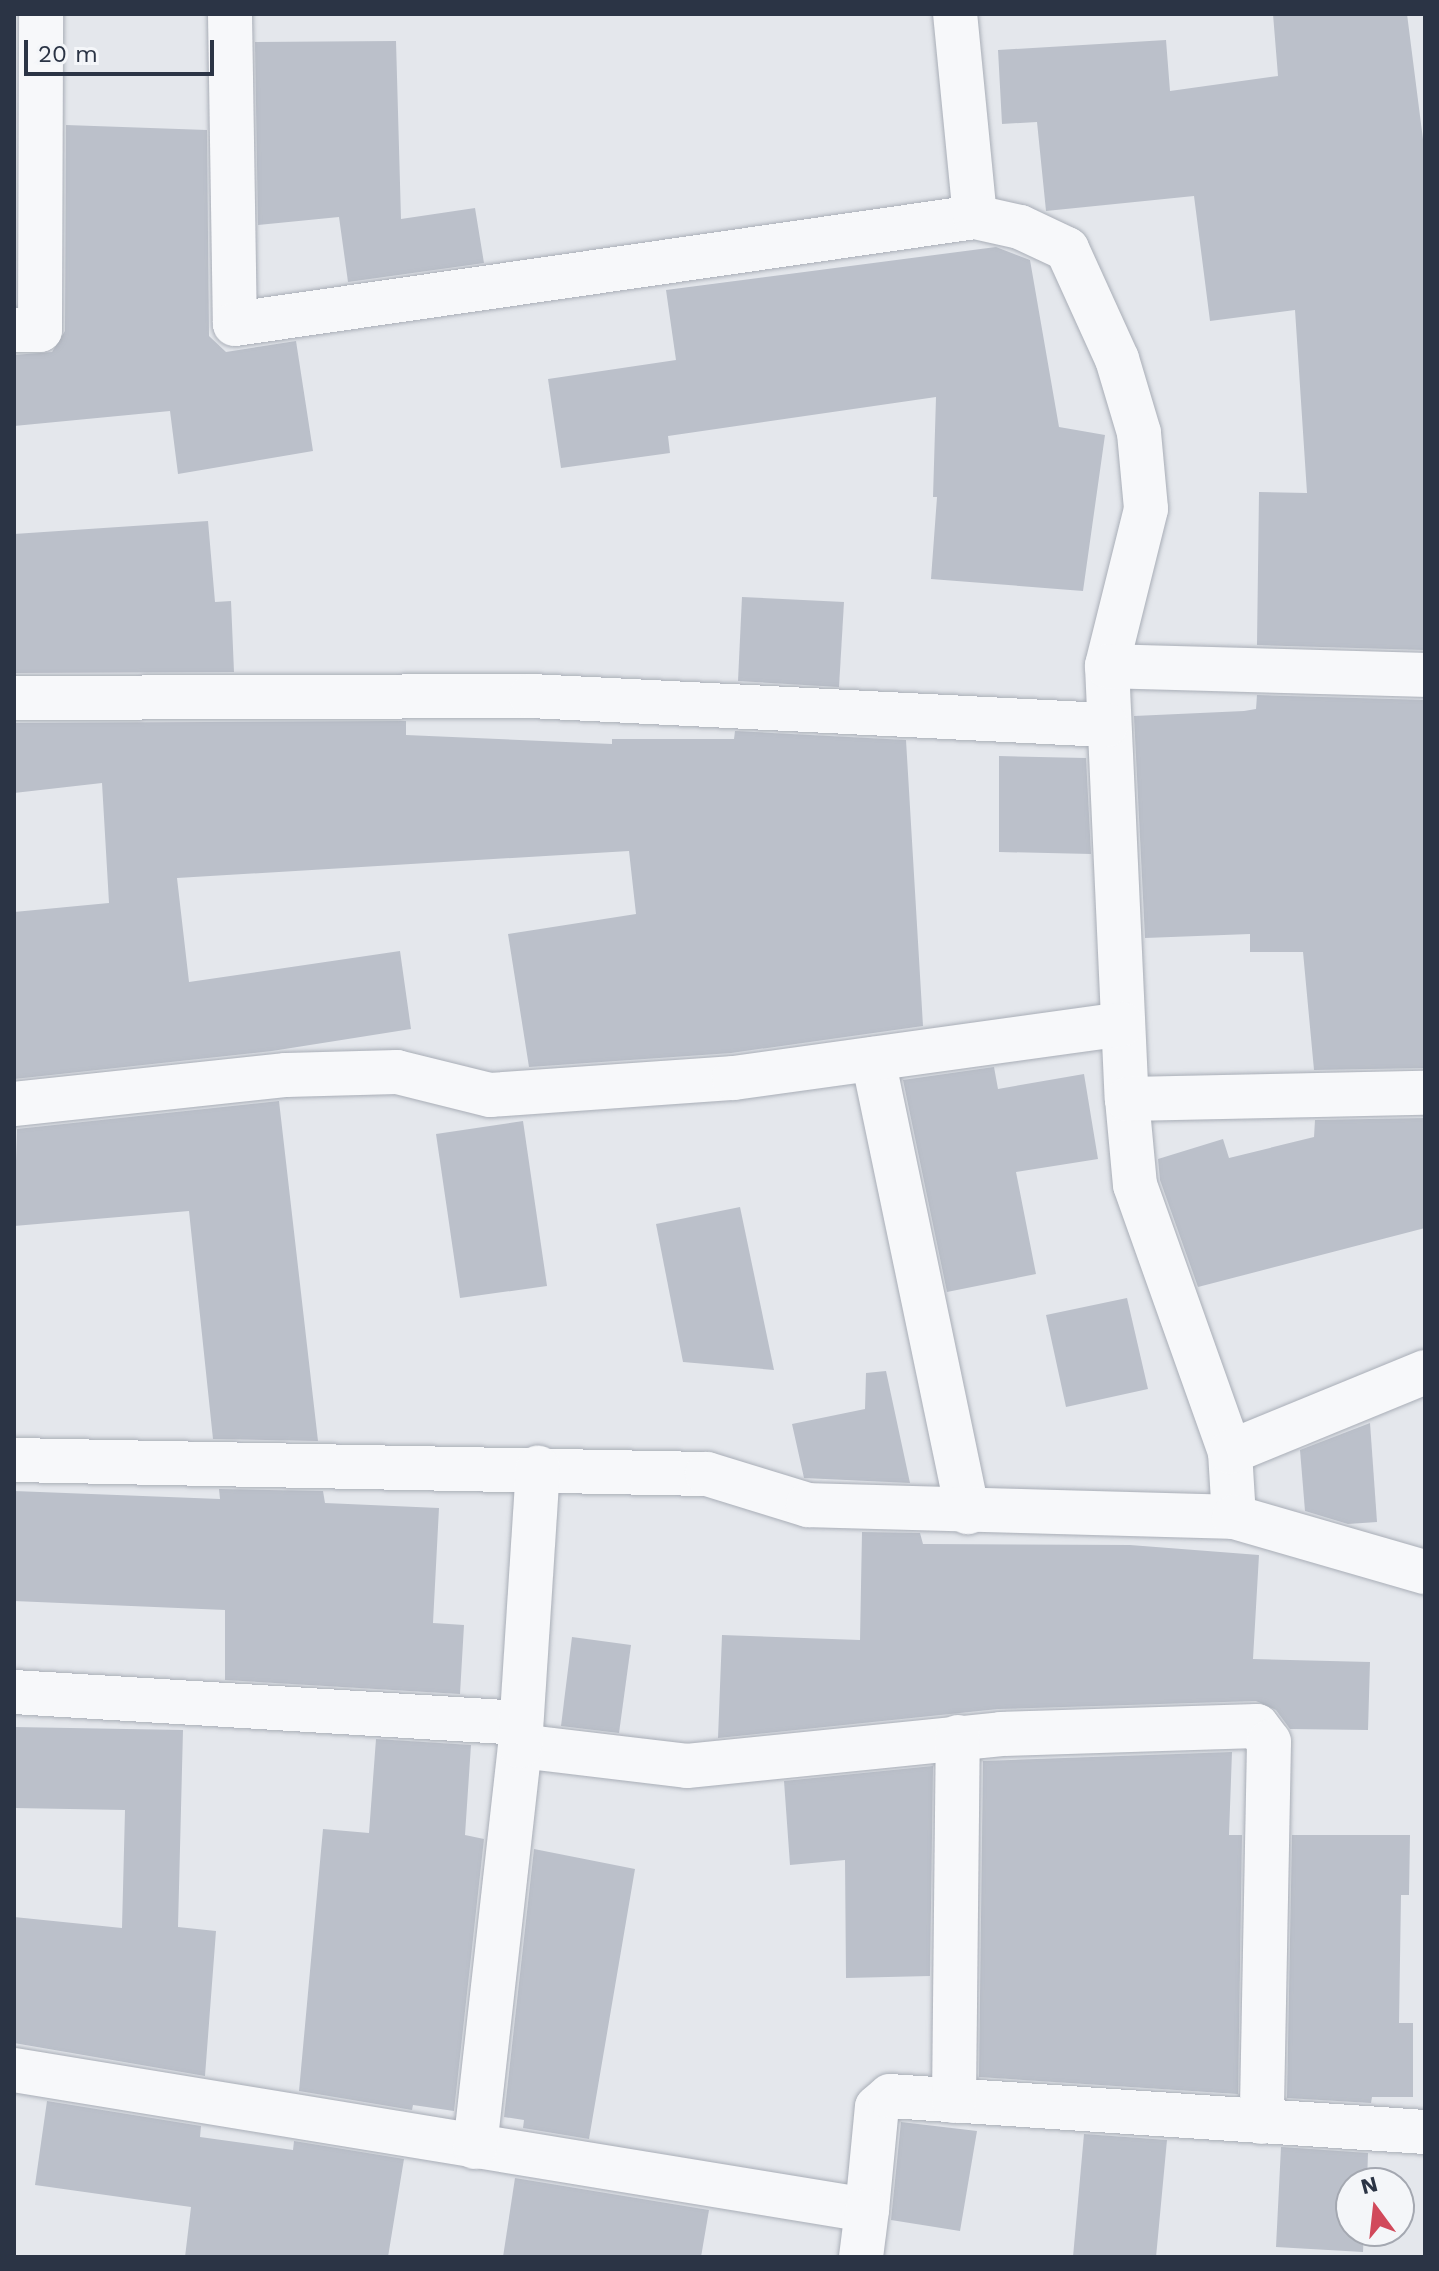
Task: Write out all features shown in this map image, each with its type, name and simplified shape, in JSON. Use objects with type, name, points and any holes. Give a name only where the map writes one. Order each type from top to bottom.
[{"type":"street","points":[[14,330],[40,330],[41,14]]},
{"type":"street","points":[[230,14],[235,324],[975,217],[1020,227],[1067,249],[1117,359],[1139,433],[1146,509],[1107,666],[1106,725],[1122,1024],[1135,1185],[1230,1452],[1234,1517]]},
{"type":"street","points":[[955,14],[975,217]]},
{"type":"street","points":[[1107,666],[1425,675]]},
{"type":"street","points":[[14,698],[531,696],[1106,725]]},
{"type":"street","points":[[14,1104],[286,1075],[397,1072],[490,1095],[734,1078],[1122,1024]]},
{"type":"street","points":[[873,1059],[968,1512]]},
{"type":"street","points":[[1127,1099],[1425,1093]]},
{"type":"street","points":[[1230,1452],[1425,1372]]},
{"type":"street","points":[[14,1460],[538,1468],[707,1474],[808,1505],[968,1512],[1234,1517],[1425,1572]]},
{"type":"street","points":[[475,2147],[520,1734],[538,1468]]},
{"type":"street","points":[[14,1692],[520,1734],[687,1766],[958,1737],[1257,1726],[1265,1730],[1269,1742],[1262,2122]]},
{"type":"street","points":[[954,2101],[958,1737]]},
{"type":"street","points":[[14,2070],[867,2210]]},
{"type":"street","points":[[861,2257],[881,2100],[954,2101],[1425,2132]]},
{"type":"building","points":[[1273,14],[1407,14],[1425,155],[1425,650],[1257,645],[1259,492],[1307,493],[1295,310],[1210,321],[1194,196],[1046,211],[1037,122],[1002,124],[998,50],[1166,40],[1170,91],[1278,76]]},
{"type":"building","points":[[396,41],[401,219],[475,208],[484,263],[348,282],[339,217],[258,225],[255,42]]},
{"type":"building","points":[[16,123],[15,305],[14,305]]},
{"type":"building","points":[[66,125],[207,130],[209,336],[226,352],[296,341],[313,451],[178,474],[170,411],[14,426],[14,355],[52,352],[65,331]]},
{"type":"building","points":[[996,247],[1030,260],[1059,427],[1105,435],[1083,591],[931,579],[937,497],[933,497],[936,397],[668,436],[670,453],[561,468],[548,379],[676,360],[666,290]]},
{"type":"building","points":[[208,521],[215,602],[231,601],[234,672],[14,673],[14,534]]},
{"type":"building","points":[[742,597],[844,602],[839,687],[738,681]]},
{"type":"building","points":[[1257,695],[1425,700],[1425,1068],[1314,1070],[1303,952],[1250,952],[1250,934],[1145,938],[1134,716],[1256,709]]},
{"type":"building","points":[[406,721],[406,735],[612,744],[612,739],[734,739],[735,731],[906,740],[923,1026],[731,1053],[529,1067],[508,934],[636,914],[629,851],[177,878],[189,982],[400,951],[411,1029],[272,1051],[14,1079],[14,912],[109,903],[102,783],[14,793],[14,723]]},
{"type":"building","points":[[999,756],[1086,758],[1091,854],[999,852]]},
{"type":"building","points":[[994,1067],[998,1089],[1084,1074],[1098,1159],[1016,1172],[1036,1274],[947,1292],[903,1080]]},
{"type":"building","points":[[279,1101],[318,1441],[213,1439],[189,1211],[14,1226],[17,1129]]},
{"type":"building","points":[[1425,1118],[1425,1228],[1198,1287],[1160,1180],[1158,1159],[1223,1139],[1229,1158],[1314,1137],[1315,1120]]},
{"type":"building","points":[[523,1121],[547,1286],[460,1298],[436,1134]]},
{"type":"building","points":[[740,1207],[774,1370],[683,1362],[656,1224]]},
{"type":"building","points":[[1127,1298],[1148,1389],[1066,1407],[1046,1315]]},
{"type":"building","points":[[886,1371],[910,1483],[804,1478],[792,1424],[865,1409],[866,1373]]},
{"type":"building","points":[[1370,1423],[1377,1522],[1348,1524],[1305,1511],[1300,1450]]},
{"type":"building","points":[[219,1489],[323,1491],[325,1503],[439,1508],[433,1623],[464,1625],[460,1694],[225,1680],[225,1610],[14,1601],[14,1491],[220,1499]]},
{"type":"building","points":[[862,1532],[920,1533],[923,1544],[1130,1545],[1259,1555],[1253,1659],[1370,1662],[1368,1730],[1290,1729],[1276,1710],[1256,1701],[998,1709],[718,1738],[722,1635],[860,1640]]},
{"type":"building","points":[[572,1637],[631,1645],[619,1733],[561,1726]]},
{"type":"building","points":[[14,1727],[183,1730],[178,1927],[216,1931],[205,2076],[14,2043],[14,1917],[122,1928],[125,1810],[14,1808]]},
{"type":"building","points":[[376,1739],[471,1745],[465,1835],[484,1839],[454,2111],[413,2105],[412,2110],[299,2091],[323,1829],[369,1833]]},
{"type":"building","points":[[1232,1752],[1229,1835],[1242,1835],[1238,2094],[979,2077],[983,1761]]},
{"type":"building","points":[[933,1766],[930,1976],[846,1978],[845,1860],[790,1865],[784,1781]]},
{"type":"building","points":[[1292,1835],[1410,1835],[1409,1895],[1401,1895],[1399,2023],[1413,2023],[1413,2097],[1372,2097],[1371,2103],[1287,2098]]},
{"type":"building","points":[[534,1849],[635,1869],[589,2139],[523,2128],[524,2120],[504,2117]]},
{"type":"building","points":[[47,2101],[201,2126],[200,2137],[293,2150],[294,2141],[404,2159],[388,2257],[185,2257],[191,2207],[35,2185]]},
{"type":"building","points":[[901,2122],[977,2131],[960,2231],[891,2220]]},
{"type":"building","points":[[1084,2134],[1167,2140],[1156,2257],[1073,2257]]},
{"type":"building","points":[[1281,2147],[1368,2153],[1368,2167],[1335,2167],[1335,2247],[1363,2247],[1363,2252],[1276,2247]]},
{"type":"building","points":[[515,2178],[709,2210],[701,2257],[503,2257]]}]
